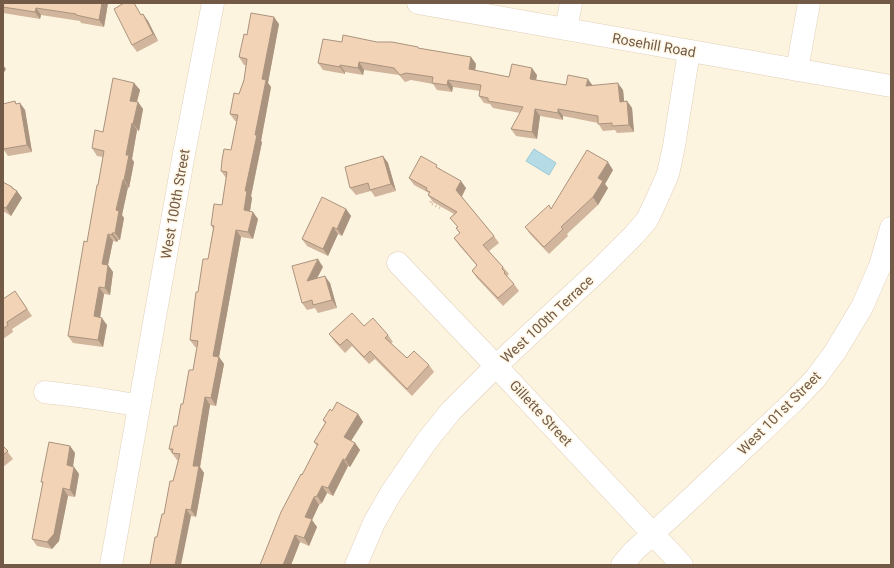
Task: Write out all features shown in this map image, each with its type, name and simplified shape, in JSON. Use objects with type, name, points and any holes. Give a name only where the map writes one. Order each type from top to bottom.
[{"type":"street","name":"West 100th Street","points":[[111,565],[212,3]]},
{"type":"street","name":"Rosehill Road","points":[[418,3],[891,86]]},
{"type":"street","points":[[566,29],[571,3]]},
{"type":"street","points":[[797,70],[809,3]]},
{"type":"street","name":"West 100th Terrace","points":[[356,565],[374,523],[392,493],[426,442],[451,411],[496,366],[600,269],[647,220],[668,174],[690,51]]},
{"type":"street","name":"West 101st Street","points":[[622,565],[634,551],[794,401],[815,379],[835,352],[862,307],[880,266],[891,228]]},
{"type":"street","name":"Gillette Street","points":[[398,263],[682,565]]},
{"type":"street","points":[[45,392],[82,396],[139,406]]},
{"type":"path","points":[[433,198],[430,203],[442,209]]},
{"type":"water","points":[[534,149],[556,163],[549,175],[526,161]]},
{"type":"building","points":[[3,3],[102,3],[99,20],[76,14],[36,8],[35,12],[3,7]]},
{"type":"building","points":[[124,3],[134,3],[141,15],[143,14],[153,34],[132,45],[114,9]]},
{"type":"building","points":[[251,13],[274,17],[262,79],[266,80],[255,135],[257,135],[245,191],[247,191],[244,210],[253,212],[248,232],[236,230],[213,356],[219,357],[211,398],[205,397],[193,466],[199,466],[191,510],[186,509],[175,565],[150,565],[155,537],[157,537],[162,514],[164,514],[170,481],[173,481],[180,454],[172,453],[173,449],[169,449],[174,426],[177,426],[181,404],[183,404],[189,370],[193,370],[198,341],[190,340],[196,292],[198,292],[203,259],[208,259],[214,226],[211,225],[214,204],[222,205],[227,172],[221,171],[222,160],[224,149],[231,150],[238,115],[230,114],[234,93],[239,94],[244,80],[247,59],[239,57],[244,34],[247,35]]},
{"type":"building","points":[[343,35],[377,42],[392,42],[471,57],[469,69],[509,77],[512,64],[532,68],[530,79],[566,85],[568,75],[588,79],[586,86],[618,83],[620,102],[627,101],[629,125],[612,126],[612,123],[598,124],[598,116],[558,109],[558,113],[535,109],[532,132],[511,129],[523,107],[488,101],[488,98],[479,96],[481,85],[448,80],[447,85],[432,83],[433,77],[406,73],[400,75],[394,68],[359,62],[358,68],[340,65],[340,67],[318,63],[323,39],[342,42]]},
{"type":"building","points":[[113,78],[134,83],[130,101],[138,102],[133,124],[132,123],[126,155],[129,155],[124,180],[116,210],[119,211],[115,233],[112,233],[112,235],[108,234],[102,264],[108,265],[105,288],[99,287],[94,316],[102,318],[98,340],[68,336],[84,241],[87,242],[104,151],[92,148],[95,130],[103,132]]},
{"type":"building","points":[[15,101],[16,104],[20,103],[27,145],[3,149],[3,104]]},
{"type":"building","points":[[587,150],[608,162],[598,178],[603,181],[593,197],[561,227],[563,229],[544,247],[525,227],[549,205],[551,209]]},
{"type":"building","points":[[383,156],[391,184],[370,190],[368,183],[350,188],[345,167]]},
{"type":"building","points":[[421,156],[437,165],[436,167],[461,181],[456,190],[494,236],[483,245],[503,267],[502,269],[505,272],[504,273],[514,284],[498,298],[472,271],[477,265],[454,238],[460,233],[456,228],[458,227],[450,218],[457,212],[428,195],[430,192],[426,190],[427,188],[409,178]]},
{"type":"building","points":[[3,182],[17,191],[6,208],[3,207]]},
{"type":"building","points":[[322,197],[346,209],[337,229],[333,227],[323,249],[302,239]]},
{"type":"building","points":[[318,259],[307,281],[325,276],[332,300],[313,305],[312,300],[302,303],[292,266]]},
{"type":"building","points":[[15,291],[27,309],[7,322],[8,325],[3,329],[3,299]]},
{"type":"building","points":[[352,313],[364,326],[373,318],[388,335],[385,338],[407,358],[414,351],[429,365],[407,389],[370,351],[364,357],[347,339],[340,345],[329,334]]},
{"type":"building","points":[[337,402],[358,414],[344,437],[355,443],[345,460],[343,459],[328,488],[322,486],[317,496],[314,497],[305,517],[312,519],[304,538],[295,535],[283,565],[260,565],[281,512],[318,444],[314,442],[326,422],[323,420],[330,409],[332,411]]},
{"type":"building","points":[[49,442],[70,446],[67,465],[74,467],[70,490],[63,488],[54,534],[47,542],[32,539]]},
{"type":"building","points":[[3,446],[8,451],[3,455]]}]
